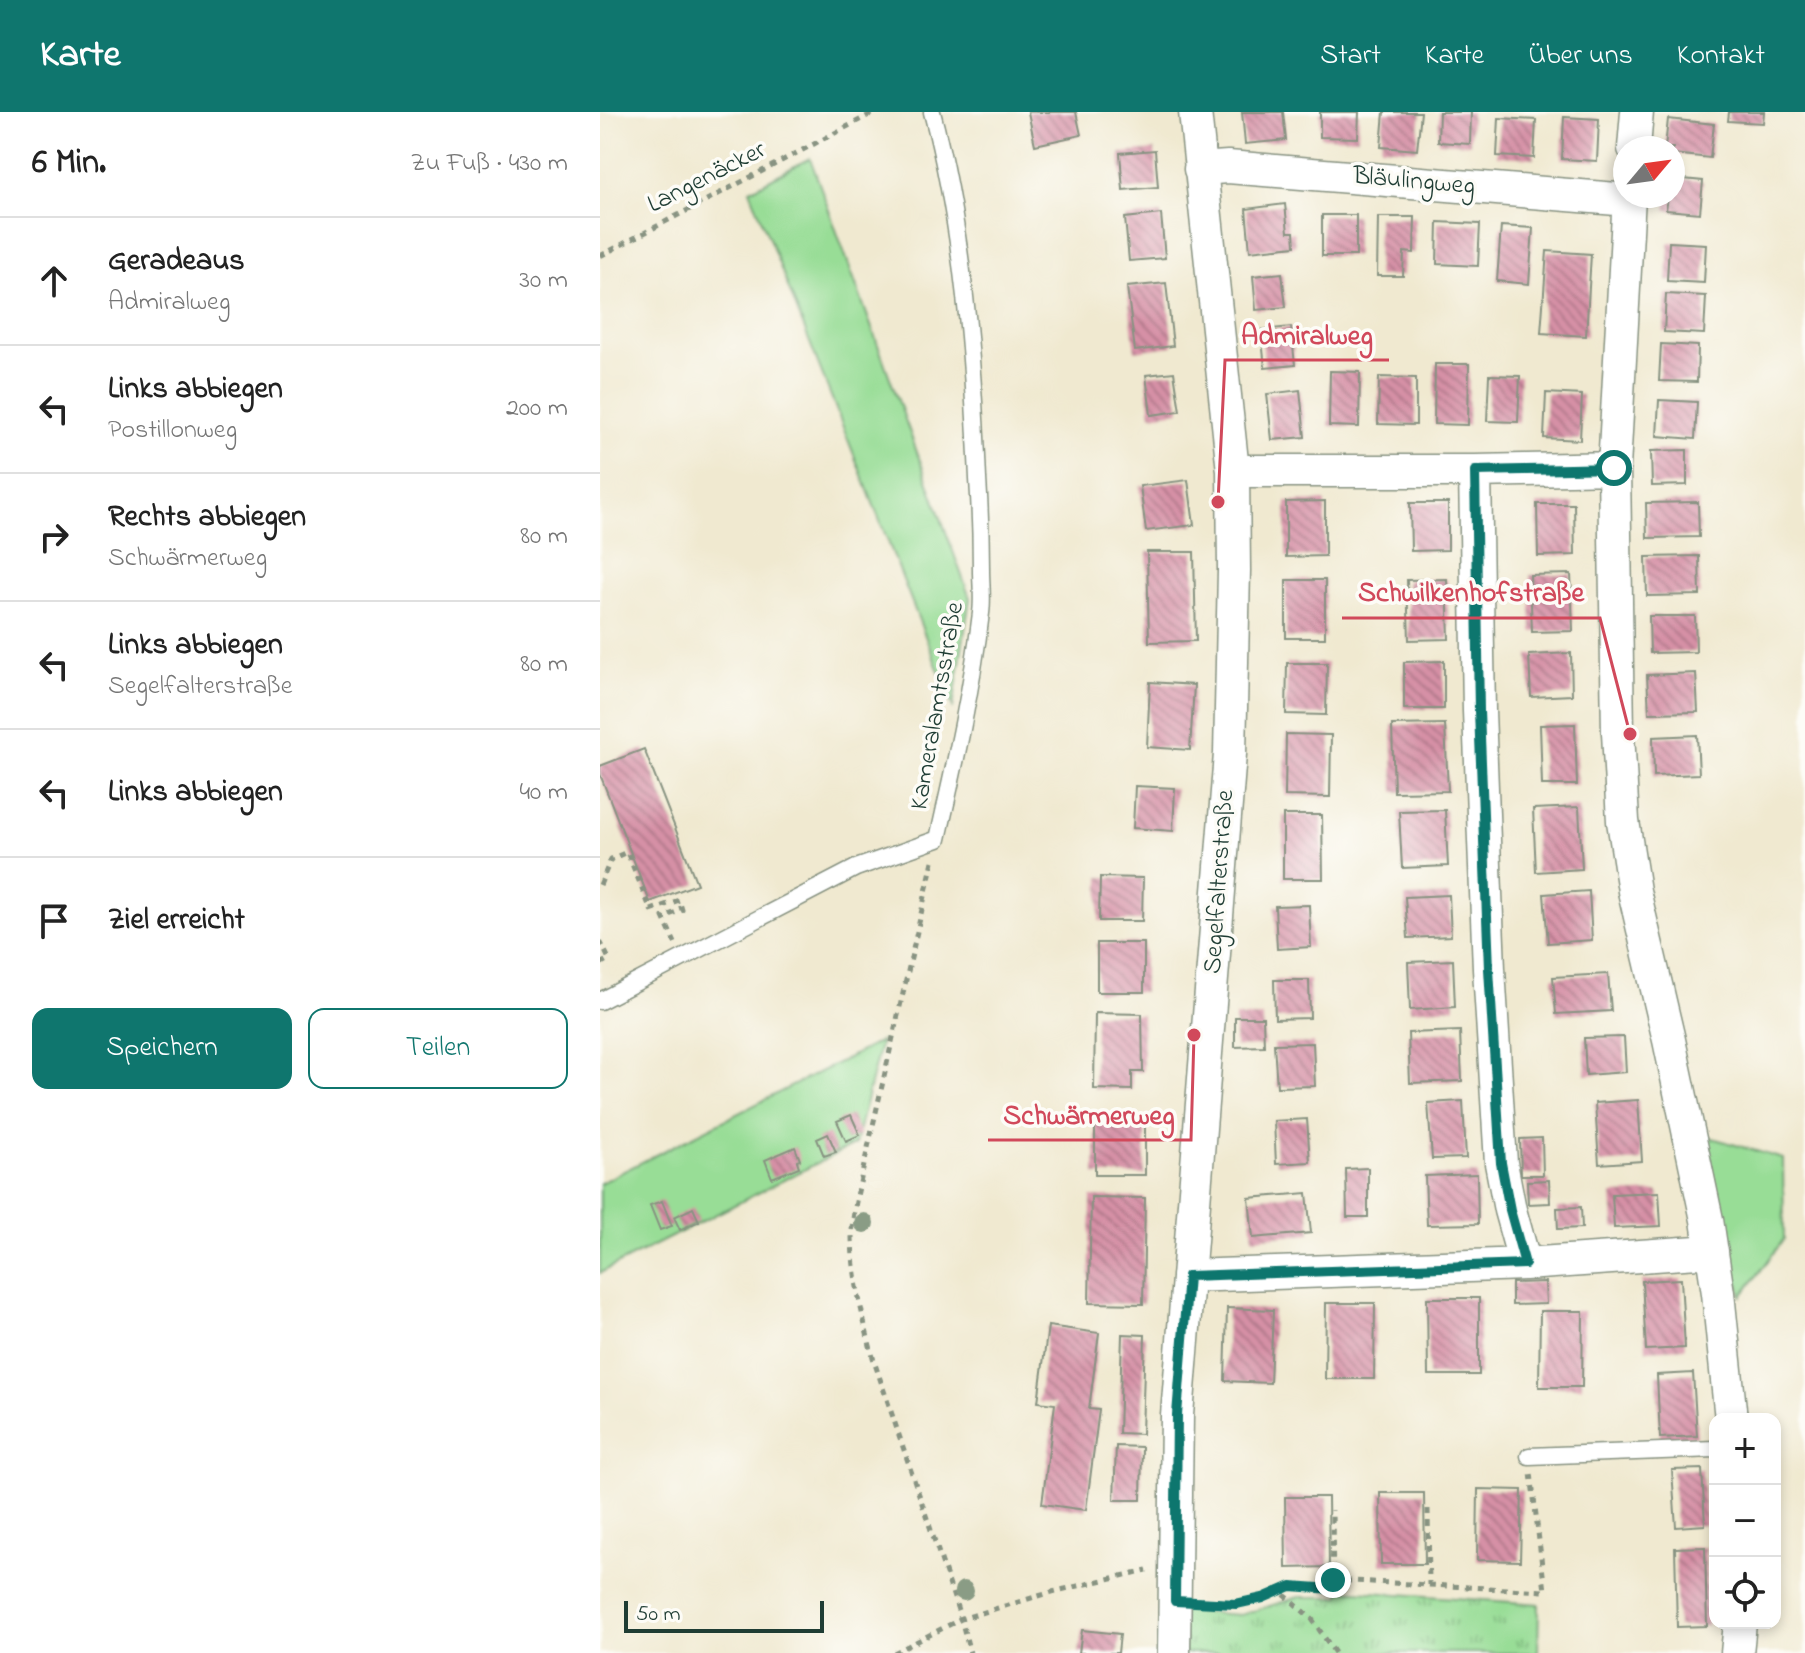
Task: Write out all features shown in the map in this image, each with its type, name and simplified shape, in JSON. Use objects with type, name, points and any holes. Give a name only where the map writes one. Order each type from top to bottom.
[{"type":"street","name":"Segelfalterstraße","points":[[1174,1653],[1177,1415],[1230,754],[1234,570],[1233,471],[1195,112]]},
{"type":"street","points":[[1635,136],[1637,112]]},
{"type":"street","name":"Bläulingweg","points":[[1200,169],[1228,167],[1613,197]]},
{"type":"street","points":[[1628,208],[1614,468],[1618,733],[1623,821],[1634,891],[1669,1040],[1712,1251],[1730,1413]]},
{"type":"street","points":[[1233,471],[1614,468]]},
{"type":"street","points":[[1475,471],[1479,711],[1501,1163],[1525,1264]]},
{"type":"street","points":[[1188,1276],[1525,1264],[1712,1251]]},
{"type":"street","points":[[1737,1653],[1739,1629]]},
{"type":"lane","name":"Kameralamtsstraße","points":[[600,1001],[856,868],[938,839],[960,744],[982,609],[975,418],[964,298],[956,226],[932,112]]},
{"type":"lane","points":[[1529,1456],[1709,1449]]},
{"type":"path","name":"Langenäcker","points":[[600,256],[875,112]]},
{"type":"path","points":[[938,839],[857,1196],[852,1229],[853,1257],[858,1294],[874,1361],[970,1653]]},
{"type":"path","points":[[600,885],[611,859],[627,852],[651,910],[679,900],[682,910],[663,917]]},
{"type":"path","points":[[600,941],[609,959],[600,964]]},
{"type":"path","points":[[1333,1580],[1545,1591],[1529,1456]]},
{"type":"path","points":[[1428,1509],[1429,1585]]},
{"type":"path","points":[[1175,1601],[1236,1604],[1263,1598],[1291,1586],[1333,1589],[1332,1510]]},
{"type":"path","points":[[894,1653],[961,1619],[1142,1570],[1176,1569]]},
{"type":"path","points":[[1279,1590],[1312,1619],[1335,1653]]},
{"type":"green space","points":[[810,158],[970,598],[953,707],[750,190]]},
{"type":"green space","points":[[881,1041],[855,1144],[600,1273],[600,1183]]},
{"type":"green space","points":[[1699,1134],[1783,1159],[1784,1239],[1742,1296]]},
{"type":"green space","points":[[1342,1590],[1539,1604],[1538,1653],[1183,1653],[1183,1611],[1240,1615],[1299,1597],[1339,1597]]},
{"type":"building","points":[[1028,112],[1076,112],[1081,135],[1035,145]]},
{"type":"building","points":[[1242,112],[1283,112],[1286,140],[1245,144]]},
{"type":"building","points":[[1320,112],[1359,112],[1358,138],[1320,137]]},
{"type":"building","points":[[1384,112],[1421,112],[1417,150],[1381,147]]},
{"type":"building","points":[[1439,112],[1471,112],[1470,144],[1438,142]]},
{"type":"building","points":[[1729,112],[1764,112],[1763,123],[1728,121]]},
{"type":"building","points":[[1564,117],[1599,119],[1597,161],[1562,159]]},
{"type":"building","points":[[1499,118],[1536,120],[1534,158],[1497,156]]},
{"type":"building","points":[[1668,119],[1714,124],[1710,158],[1685,155],[1685,136],[1666,136]]},
{"type":"building","points":[[1155,150],[1158,187],[1123,190],[1120,153]]},
{"type":"building","points":[[1685,179],[1703,181],[1700,213],[1666,210],[1685,208]]},
{"type":"building","points":[[1285,204],[1288,232],[1294,232],[1295,246],[1250,251],[1246,209]]},
{"type":"building","points":[[1161,214],[1165,258],[1129,261],[1125,218]]},
{"type":"building","points":[[1322,215],[1356,215],[1356,256],[1322,256]]},
{"type":"building","points":[[1378,217],[1415,217],[1414,253],[1404,252],[1403,276],[1377,276]]},
{"type":"building","points":[[1438,222],[1480,224],[1478,266],[1437,264]]},
{"type":"building","points":[[1501,226],[1533,228],[1529,284],[1497,281]]},
{"type":"building","points":[[1669,242],[1706,244],[1704,283],[1667,281]]},
{"type":"building","points":[[1547,251],[1591,254],[1586,336],[1541,333]]},
{"type":"building","points":[[1282,273],[1286,307],[1256,310],[1253,276]]},
{"type":"building","points":[[1166,283],[1173,346],[1135,351],[1127,287]]},
{"type":"building","points":[[1666,294],[1706,296],[1704,334],[1664,332]]},
{"type":"building","points":[[1291,327],[1295,365],[1265,368],[1261,330]]},
{"type":"building","points":[[1661,344],[1698,346],[1697,382],[1659,381]]},
{"type":"building","points":[[1435,364],[1469,364],[1468,425],[1434,424]]},
{"type":"building","points":[[1330,371],[1360,372],[1359,427],[1329,426]]},
{"type":"building","points":[[1174,372],[1180,411],[1151,415],[1146,375]]},
{"type":"building","points":[[1489,375],[1520,376],[1518,422],[1487,421]]},
{"type":"building","points":[[1379,377],[1416,378],[1416,425],[1378,424]]},
{"type":"building","points":[[1300,390],[1305,437],[1272,440],[1267,394]]},
{"type":"building","points":[[1546,393],[1582,395],[1580,440],[1544,438]]},
{"type":"building","points":[[1659,400],[1697,402],[1695,439],[1657,436]]},
{"type":"building","points":[[1687,450],[1687,485],[1652,486],[1651,451]]},
{"type":"building","points":[[1188,480],[1194,525],[1146,531],[1140,486]]},
{"type":"building","points":[[1325,501],[1325,556],[1286,557],[1286,502]]},
{"type":"building","points":[[1698,502],[1699,537],[1647,538],[1646,503]]},
{"type":"building","points":[[1410,503],[1448,503],[1448,550],[1411,551]]},
{"type":"building","points":[[1537,504],[1574,504],[1575,555],[1538,556]]},
{"type":"building","points":[[1147,552],[1194,552],[1196,641],[1149,642]]},
{"type":"building","points":[[1699,556],[1700,595],[1647,596],[1646,557]]},
{"type":"building","points":[[1571,574],[1573,631],[1532,632],[1530,575]]},
{"type":"building","points":[[1447,579],[1449,639],[1409,640],[1407,580]]},
{"type":"building","points":[[1286,580],[1325,580],[1325,638],[1286,638]]},
{"type":"building","points":[[1649,616],[1695,616],[1696,652],[1650,653]]},
{"type":"building","points":[[1571,653],[1572,695],[1531,697],[1529,655]]},
{"type":"building","points":[[1444,661],[1444,709],[1404,709],[1404,662]]},
{"type":"building","points":[[1287,663],[1327,663],[1326,715],[1286,714]]},
{"type":"building","points":[[1696,673],[1698,712],[1649,713],[1647,675]]},
{"type":"building","points":[[1150,682],[1194,685],[1190,750],[1147,747]]},
{"type":"building","points":[[1445,724],[1448,791],[1394,792],[1392,725]]},
{"type":"building","points":[[1575,724],[1577,785],[1542,785],[1540,725]]},
{"type":"building","points":[[1286,734],[1331,735],[1330,797],[1285,796]]},
{"type":"building","points":[[1697,735],[1699,774],[1654,776],[1653,737]]},
{"type":"building","points":[[644,749],[697,884],[650,902],[600,774],[600,766]]},
{"type":"building","points":[[1135,786],[1175,788],[1173,831],[1133,828]]},
{"type":"building","points":[[1579,807],[1582,869],[1536,872],[1533,809]]},
{"type":"building","points":[[1445,810],[1448,866],[1402,868],[1399,811]]},
{"type":"building","points":[[1283,815],[1322,815],[1323,879],[1283,879]]},
{"type":"building","points":[[1100,877],[1143,878],[1142,921],[1099,921]]},
{"type":"building","points":[[1589,891],[1592,940],[1548,943],[1544,894]]},
{"type":"building","points":[[1449,895],[1451,936],[1408,938],[1405,897]]},
{"type":"building","points":[[1309,905],[1311,947],[1277,949],[1275,906]]},
{"type":"building","points":[[1097,943],[1144,943],[1144,992],[1097,992]]},
{"type":"building","points":[[1453,960],[1455,1007],[1410,1010],[1408,962]]},
{"type":"building","points":[[1608,974],[1611,1011],[1556,1014],[1553,977]]},
{"type":"building","points":[[1274,980],[1309,980],[1310,1018],[1275,1019]]},
{"type":"building","points":[[1095,1013],[1142,1014],[1143,1072],[1132,1072],[1132,1090],[1094,1089]]},
{"type":"building","points":[[1235,1017],[1263,1017],[1264,1046],[1235,1047]]},
{"type":"building","points":[[1460,1031],[1462,1081],[1410,1083],[1408,1033]]},
{"type":"building","points":[[1624,1037],[1626,1072],[1586,1075],[1584,1038]]},
{"type":"building","points":[[1313,1043],[1315,1086],[1277,1087],[1274,1044]]},
{"type":"building","points":[[1638,1100],[1642,1161],[1599,1164],[1595,1103]]},
{"type":"building","points":[[1463,1101],[1466,1158],[1432,1159],[1428,1103]]},
{"type":"building","points":[[851,1115],[860,1135],[846,1141],[837,1121]]},
{"type":"building","points":[[1307,1119],[1310,1162],[1276,1164],[1274,1121]]},
{"type":"building","points":[[1095,1121],[1145,1121],[1145,1175],[1095,1175]]},
{"type":"building","points":[[828,1134],[836,1152],[824,1156],[817,1139]]},
{"type":"building","points":[[1542,1138],[1543,1175],[1521,1175],[1520,1139]]},
{"type":"building","points":[[795,1147],[799,1167],[772,1178],[765,1160]]},
{"type":"building","points":[[1368,1168],[1368,1217],[1347,1217],[1346,1169]]},
{"type":"building","points":[[1477,1174],[1478,1224],[1427,1225],[1425,1176]]},
{"type":"building","points":[[1549,1180],[1550,1203],[1528,1204],[1527,1181]]},
{"type":"building","points":[[1659,1192],[1661,1226],[1614,1228],[1612,1194]]},
{"type":"building","points":[[1307,1193],[1311,1233],[1253,1238],[1249,1198]]},
{"type":"building","points":[[1091,1197],[1145,1198],[1143,1304],[1089,1303]]},
{"type":"building","points":[[662,1201],[672,1226],[660,1230],[650,1205]]},
{"type":"building","points":[[1581,1207],[1582,1228],[1558,1229],[1557,1208]]},
{"type":"building","points":[[693,1208],[699,1221],[680,1230],[674,1217]]},
{"type":"building","points":[[1681,1279],[1685,1348],[1646,1350],[1642,1281]]},
{"type":"building","points":[[1545,1282],[1546,1304],[1512,1305],[1512,1283]]},
{"type":"building","points":[[1427,1298],[1479,1298],[1479,1375],[1428,1375]]},
{"type":"building","points":[[1326,1303],[1375,1303],[1374,1379],[1325,1379]]},
{"type":"building","points":[[1227,1308],[1273,1310],[1270,1383],[1225,1381]]},
{"type":"building","points":[[1540,1311],[1583,1311],[1582,1387],[1539,1387]]},
{"type":"building","points":[[1048,1326],[1099,1333],[1089,1409],[1099,1410],[1086,1510],[1042,1504],[1055,1404],[1038,1402]]},
{"type":"building","points":[[1122,1334],[1145,1335],[1142,1434],[1119,1433]]},
{"type":"building","points":[[1693,1373],[1697,1436],[1660,1438],[1657,1375]]},
{"type":"building","points":[[1116,1446],[1142,1447],[1141,1500],[1114,1500]]},
{"type":"building","points":[[1702,1469],[1705,1525],[1676,1527],[1672,1470]]},
{"type":"building","points":[[1478,1489],[1522,1490],[1520,1561],[1477,1560]]},
{"type":"building","points":[[1380,1493],[1424,1493],[1425,1564],[1381,1564]]},
{"type":"building","points":[[1285,1497],[1328,1497],[1329,1567],[1286,1568]]},
{"type":"building","points":[[1705,1547],[1707,1626],[1677,1627],[1675,1548]]},
{"type":"building","points":[[1082,1630],[1120,1634],[1118,1653],[1079,1653]]},
{"type":"place","name":"Admiralweg","points":[[1218,502]]},
{"type":"place","name":"Schwilkenhofstraße","points":[[1630,734]]},
{"type":"place","name":"Schwärmerweg","points":[[1194,1035]]},
{"type":"route","points":[[1333,1580],[1333,1589],[1291,1586],[1263,1598],[1236,1604],[1175,1601],[1177,1415],[1188,1276],[1525,1264],[1501,1163],[1489,969],[1479,711],[1475,471],[1614,468]]}]
